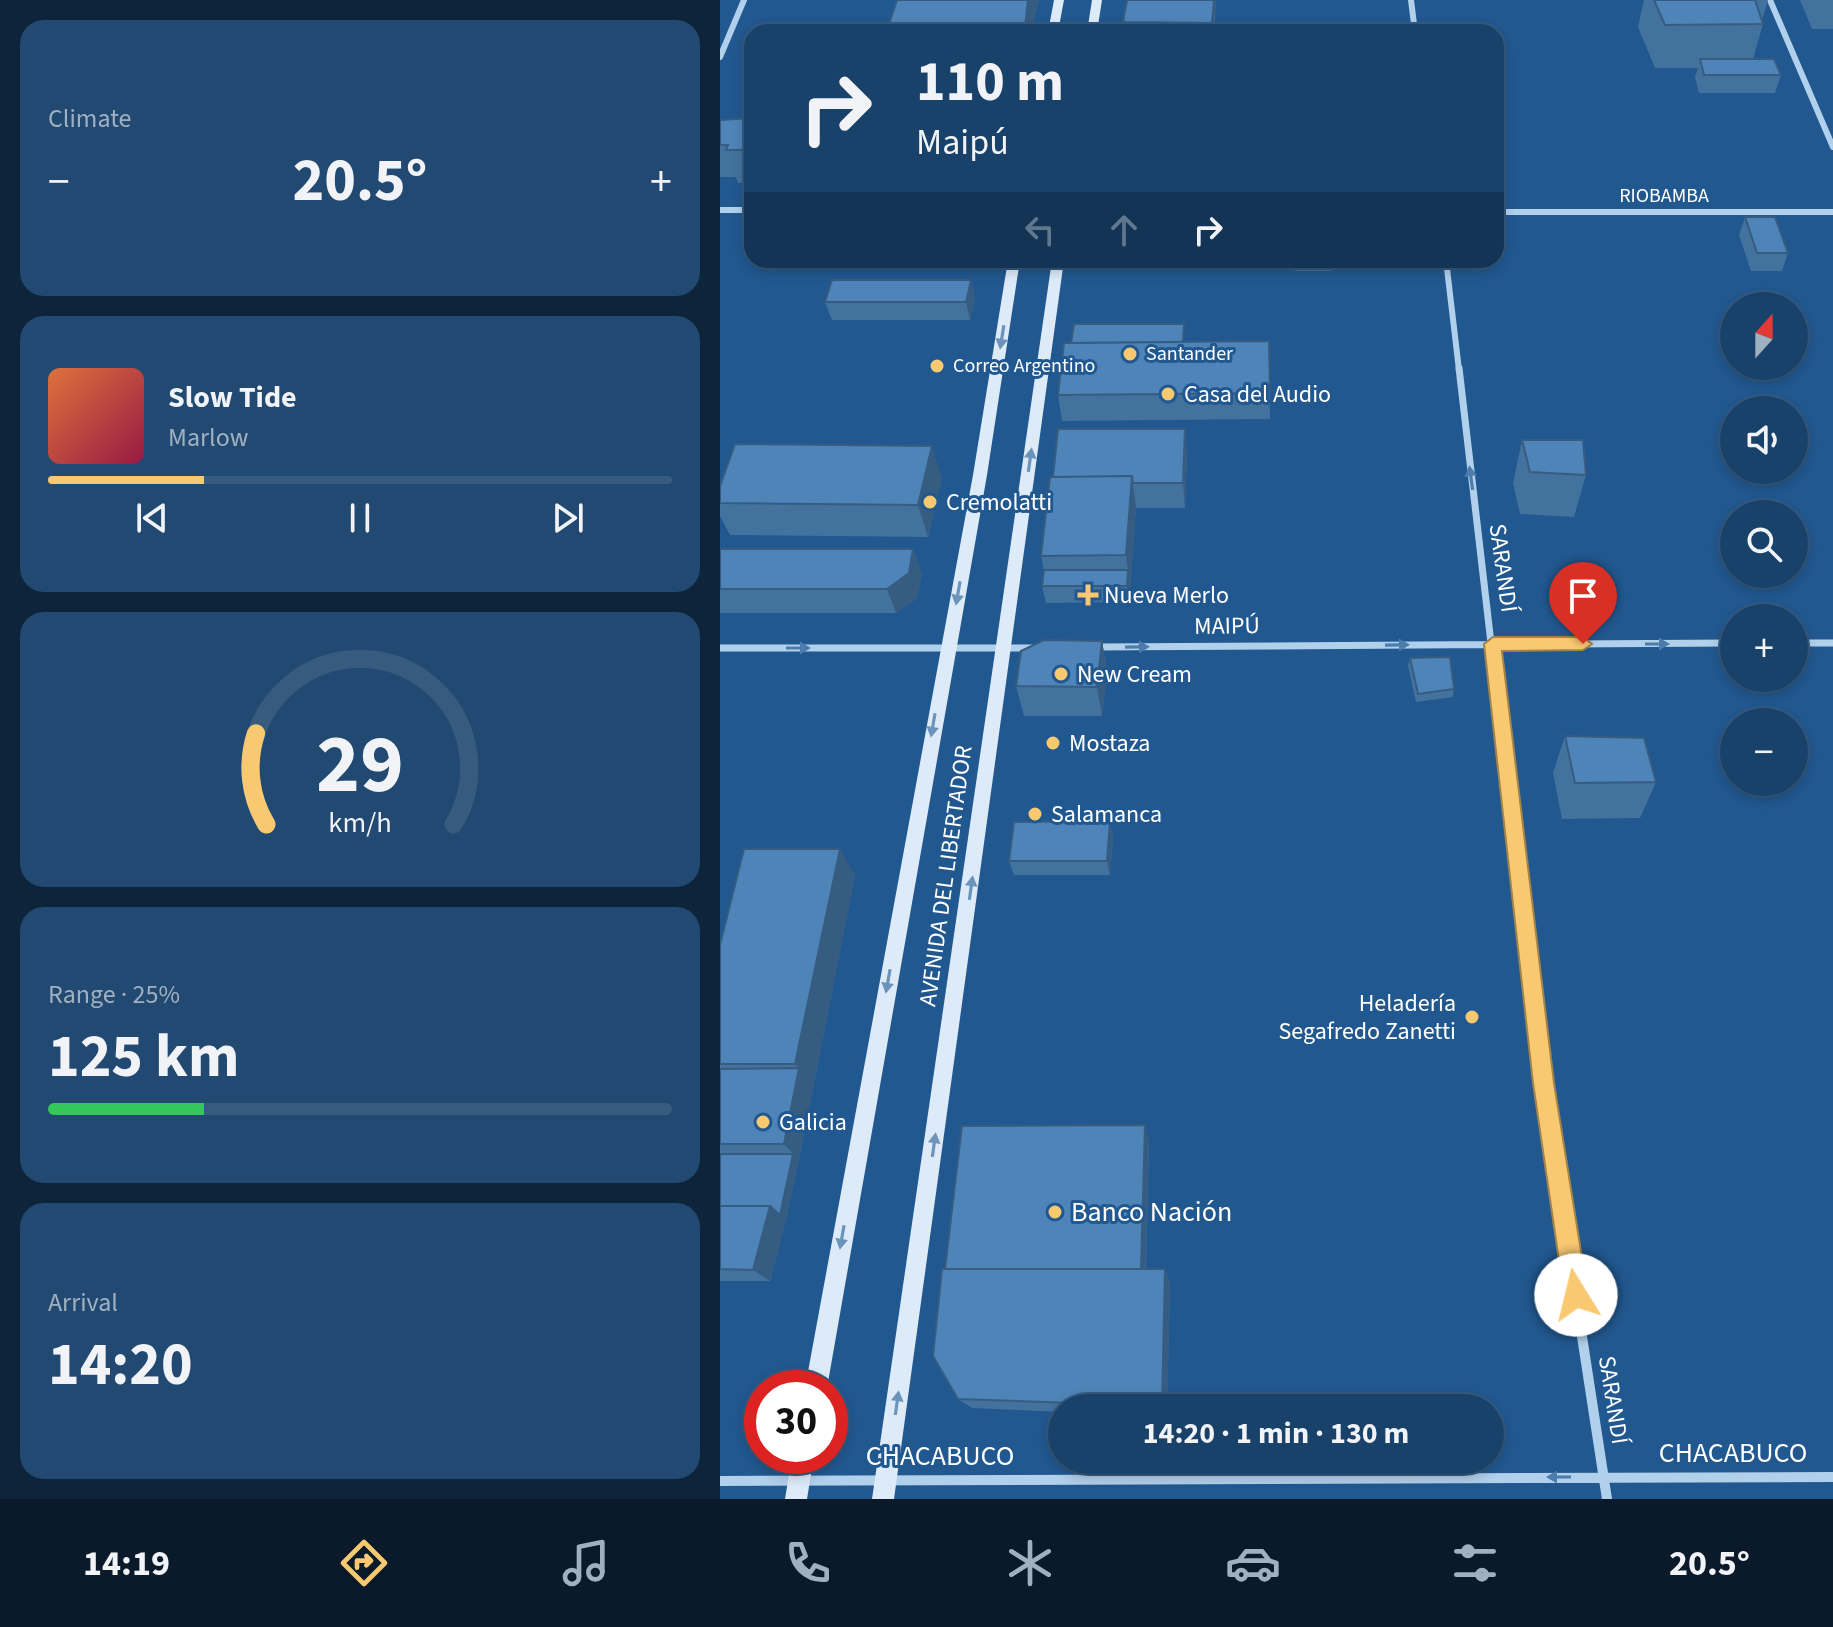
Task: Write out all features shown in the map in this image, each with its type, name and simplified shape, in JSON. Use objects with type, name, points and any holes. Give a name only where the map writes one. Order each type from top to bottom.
[{"type":"main road","points":[[1054,24],[1059,0]]},
{"type":"main road","points":[[1093,24],[1097,0]]},
{"type":"main road","name":"AVENIDA DEL LIBERTADOR","points":[[819,1370],[946,648],[980,475],[1013,268]]},
{"type":"main road","name":"AVENIDA DEL LIBERTADOR","points":[[885,1489],[1057,268]]},
{"type":"street","points":[[720,57],[744,0]]},
{"type":"street","points":[[1411,0],[1414,24]]},
{"type":"street","points":[[1770,0],[1833,147]]},
{"type":"street","points":[[720,210],[744,210]]},
{"type":"street","name":"RIOBAMBA","points":[[1504,212],[1833,212]]},
{"type":"street","name":"SARANDÍ","points":[[1447,268],[1543,1083],[1607,1499]]},
{"type":"street","name":"MAIPÚ","points":[[1082,647],[1720,643]]},
{"type":"street","points":[[1808,643],[1833,643]]},
{"type":"street","points":[[720,648],[1050,648]]},
{"type":"street","name":"CHACABUCO","points":[[720,1481],[797,1490],[1604,1477],[1833,1477]]},
{"type":"building","points":[[897,0],[1028,0],[1025,24],[889,24]]},
{"type":"building","points":[[1127,0],[1214,0],[1212,23],[1123,22]]},
{"type":"building","points":[[1654,0],[1755,0],[1763,24],[1665,25]]},
{"type":"building","points":[[1700,59],[1774,59],[1781,75],[1704,75]]},
{"type":"building","points":[[744,118],[744,150],[726,150],[728,145],[720,145],[720,120]]},
{"type":"building","points":[[1745,217],[1775,217],[1788,253],[1757,253]]},
{"type":"building","points":[[832,280],[971,280],[966,302],[825,302]]},
{"type":"building","points":[[1074,324],[1184,324],[1183,342],[1071,343]]},
{"type":"building","points":[[1269,341],[1270,393],[1058,395],[1064,343]]},
{"type":"building","points":[[1058,429],[1185,429],[1183,483],[1133,483],[1132,476],[1053,477]]},
{"type":"building","points":[[1522,440],[1583,440],[1586,475],[1530,472]]},
{"type":"building","points":[[735,444],[932,446],[918,505],[720,503],[720,486]]},
{"type":"building","points":[[1132,476],[1126,555],[1041,556],[1050,477]]},
{"type":"building","points":[[720,549],[913,549],[909,573],[887,589],[720,589]]},
{"type":"building","points":[[1044,570],[1128,570],[1127,586],[1042,586]]},
{"type":"building","points":[[1044,640],[1102,641],[1097,687],[1016,686],[1021,651]]},
{"type":"building","points":[[1450,657],[1454,689],[1418,694],[1410,658]]},
{"type":"building","points":[[1565,736],[1644,738],[1656,782],[1575,783]]},
{"type":"building","points":[[1110,821],[1107,861],[1009,861],[1014,822]]},
{"type":"building","points":[[744,849],[840,849],[795,1064],[720,1064],[720,945]]},
{"type":"building","name":"Galicia","points":[[799,1068],[784,1144],[720,1144],[720,1069]]},
{"type":"building","name":"Banco Nación","points":[[1145,1125],[1141,1269],[945,1269],[962,1126]]},
{"type":"building","points":[[720,1154],[793,1154],[780,1215],[770,1206],[720,1206]]},
{"type":"building","points":[[720,1206],[770,1206],[753,1270],[720,1269]]},
{"type":"building","points":[[942,1269],[1165,1269],[1162,1394],[1048,1394],[1048,1402],[958,1399],[933,1356]]},
{"type":"place","name":"Santander","points":[[1130,354]]},
{"type":"place","name":"Correo Argentino","points":[[937,366]]},
{"type":"place","name":"Casa del Audio","points":[[1168,394]]},
{"type":"place","name":"Cremolatti","points":[[930,502]]},
{"type":"place","name":"Nueva Merlo","points":[[1088,595]]},
{"type":"place","name":"New Cream","points":[[1061,674]]},
{"type":"place","name":"Mostaza","points":[[1053,743]]},
{"type":"place","name":"Salamanca","points":[[1035,814]]},
{"type":"place","name":"Heladería Segafredo Zanetti","points":[[1472,1017]]},
{"type":"place","name":"Galicia","points":[[763,1122]]},
{"type":"place","name":"Banco Nación","points":[[1055,1212]]},
{"type":"route","points":[[1576,1295],[1543,1083],[1493,644],[1583,644]]}]
